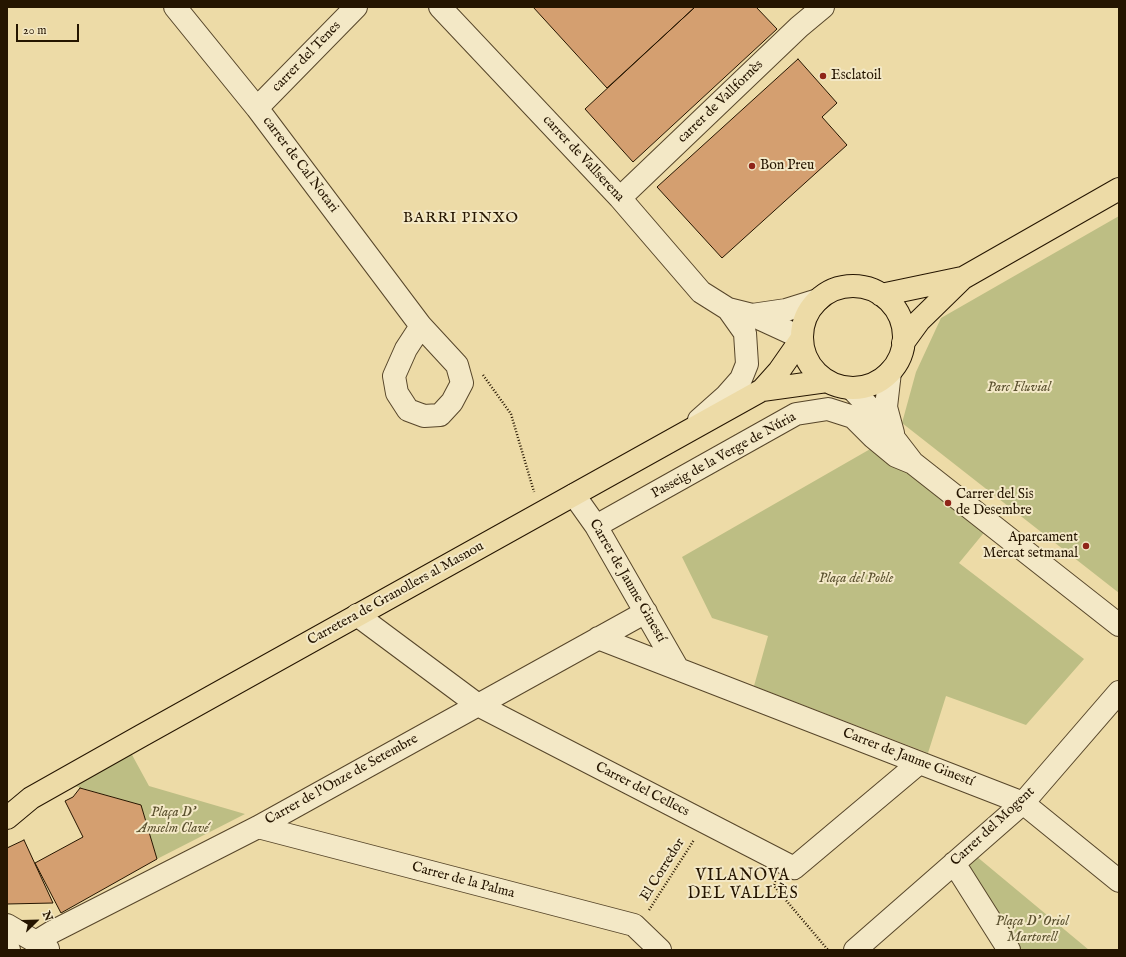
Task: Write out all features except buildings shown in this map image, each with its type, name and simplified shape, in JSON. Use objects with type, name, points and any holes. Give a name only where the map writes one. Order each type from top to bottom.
[{"type":"main road","points":[[903,343],[919,321],[964,278],[1119,189]]},
{"type":"main road","points":[[881,295],[964,278]]},
{"type":"main road","points":[[849,286],[866,288],[881,295],[888,301],[898,316],[903,332],[903,343],[899,358],[890,372],[876,382],[860,388],[843,388],[827,381],[808,363],[802,338],[808,313],[818,300],[833,290],[849,286]]},
{"type":"main road","name":"Carretera de Granollers al Masnou","points":[[7,818],[31,798],[686,431],[762,390],[779,371],[802,338]]},
{"type":"main road","name":"Carretera de Granollers al Masnou","points":[[762,390],[827,381]]},
{"type":"main road","name":"Carretera de Granollers al Masnou","points":[[7,806],[31,798]]},
{"type":"street","name":"carrer de Cal Notari","points":[[175,7],[258,108],[421,326],[457,365],[462,383],[452,402],[440,415],[424,416],[408,410],[397,393],[394,376],[406,349],[421,326]]},
{"type":"street","name":"carrer del Tenes","points":[[258,108],[356,7]]},
{"type":"street","name":"carrer de Vallserena","points":[[440,7],[620,198],[701,292],[728,309],[752,315],[802,338]]},
{"type":"street","name":"carrer de Vallfornès","points":[[620,198],[816,9]]},
{"type":"street","name":"carrer de Vallserena","points":[[752,315],[786,310],[818,300]]},
{"type":"street","name":"carrer de Vallserena","points":[[686,431],[726,396],[741,379],[747,364],[745,333],[728,309]]},
{"type":"street","points":[[890,372],[886,407],[894,436]]},
{"type":"street","points":[[851,388],[894,436],[913,463],[1119,625]]},
{"type":"street","name":"Passeig de la Verge de Núria","points":[[596,526],[796,414],[828,409],[853,417],[873,437],[896,456],[913,463]]},
{"type":"street","name":"Carrer de Jaume Ginestí","points":[[574,495],[596,526],[678,669]]},
{"type":"street","name":"Carrer de l'Onze de Setembre","points":[[43,946],[52,932],[258,827],[646,612]]},
{"type":"street","name":"Carrer del Cellecs","points":[[357,615],[478,705],[794,868],[919,762]]},
{"type":"street","name":"Carrer de Jaume Ginestí","points":[[598,638],[1023,803],[1119,882]]},
{"type":"street","name":"Carrer del Mogent","points":[[855,950],[1023,803],[1119,692]]},
{"type":"street","name":"Carrer de la Palma","points":[[258,827],[634,925],[660,950]]},
{"type":"street","points":[[954,863],[1009,950]]},
{"type":"street","points":[[7,925],[43,946]]},
{"type":"path","points":[[457,365],[477,366],[511,414],[540,514]]},
{"type":"path","name":"El Corredor","points":[[638,928],[705,822]]},
{"type":"path","points":[[781,862],[774,886],[828,950]]},
{"type":"green space","name":"Parc Fluvial","points":[[1119,216],[1119,593],[902,423],[916,372],[941,318]]},
{"type":"green space","name":"Plaça del Poble","points":[[879,444],[987,529],[959,563],[1084,659],[1026,725],[946,696],[928,753],[754,686],[768,636],[712,618],[682,557]]},
{"type":"green space","name":"Plaça D' Amselm Clavé","points":[[131,753],[149,786],[245,814],[157,859],[141,805],[71,785]]},
{"type":"green space","name":"Plaça D' Oriol Martorell","points":[[976,856],[1089,950],[1022,950],[965,865]]},
{"type":"place","name":"Esclatoil","points":[[823,76]]},
{"type":"place","name":"Bon Preu","points":[[752,166]]},
{"type":"place","name":"Carrer del Sis de Desembre","points":[[948,503]]},
{"type":"place","name":"Aparcament Mercat setmanal","points":[[1086,546]]},
{"type":"district","name":"BARRI PINXO","points":[[461,219]]},
{"type":"district","name":"VILANOVA DEL VALLÈS","points":[[743,886]]}]
